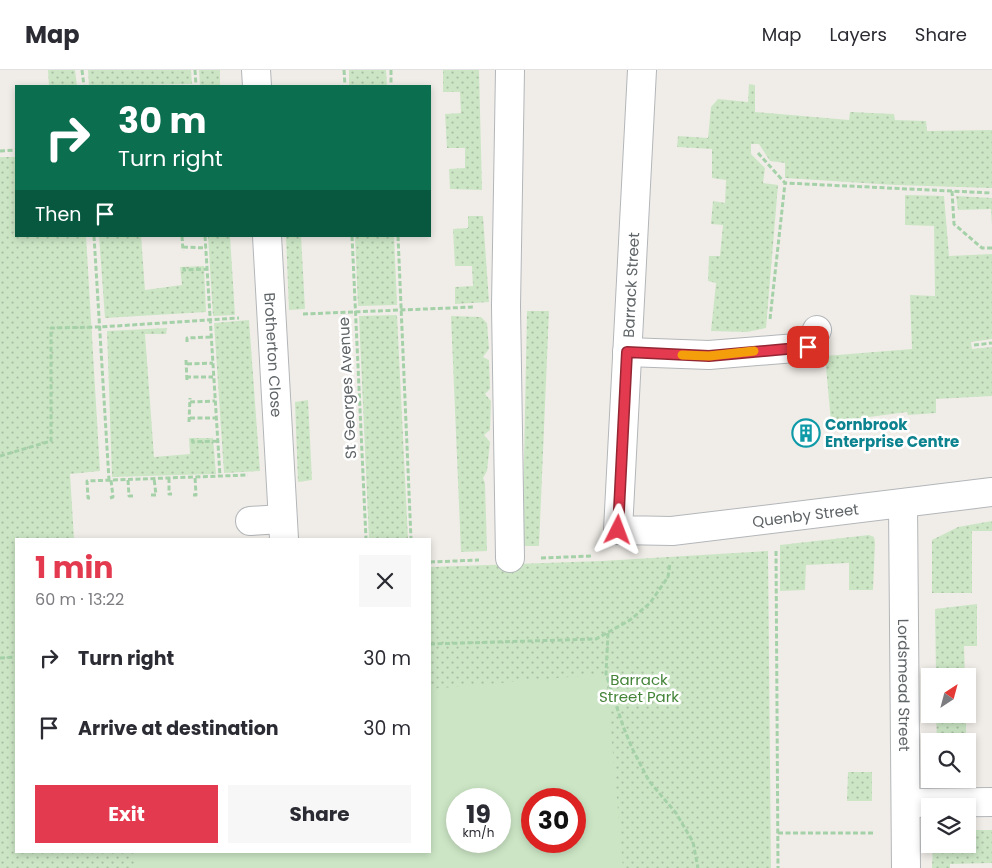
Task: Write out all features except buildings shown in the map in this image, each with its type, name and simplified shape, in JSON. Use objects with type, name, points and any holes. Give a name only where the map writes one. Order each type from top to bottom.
[{"type":"street","points":[[256,70],[257,85]]},
{"type":"street","points":[[510,70],[506,306],[510,558]]},
{"type":"street","name":"Barrack Street","points":[[618,530],[642,70]]},
{"type":"street","name":"Brotherton Close","points":[[250,521],[283,529],[267,237]]},
{"type":"street","points":[[627,352],[709,356],[808,347],[817,330]]},
{"type":"street","name":"Quenby Street","points":[[618,530],[672,531],[992,492]]},
{"type":"street","name":"Lordsmead Street","points":[[903,504],[906,868]]},
{"type":"street","points":[[906,803],[992,802]]},
{"type":"path","points":[[82,70],[84,85]]},
{"type":"path","points":[[195,70],[196,85]]},
{"type":"path","points":[[344,70],[345,85]]},
{"type":"path","points":[[390,70],[391,85]]},
{"type":"path","points":[[0,151],[15,150]]},
{"type":"path","points":[[758,153],[785,183],[992,193]]},
{"type":"path","points":[[770,320],[785,183]]},
{"type":"path","points":[[952,191],[954,224],[982,248],[992,248]]},
{"type":"path","points":[[94,237],[112,497],[110,498]]},
{"type":"path","points":[[182,237],[183,249],[206,248]]},
{"type":"path","points":[[205,237],[220,476]]},
{"type":"path","name":"St Georges Avenue","points":[[352,237],[366,538]]},
{"type":"path","points":[[398,237],[411,538]]},
{"type":"path","points":[[184,267],[184,270],[207,270]]},
{"type":"path","points":[[0,456],[51,440],[50,328],[475,307]]},
{"type":"path","points":[[188,342],[187,338],[211,337]]},
{"type":"path","points":[[974,345],[992,343]]},
{"type":"path","points":[[213,363],[187,362],[186,379],[214,377]]},
{"type":"path","points":[[215,401],[190,400],[190,420],[216,418]]},
{"type":"path","points":[[192,438],[193,442],[217,441]]},
{"type":"path","points":[[90,498],[88,498],[87,481],[281,473]]},
{"type":"path","points":[[193,495],[196,495],[195,477]]},
{"type":"path","points":[[151,495],[156,494],[154,478]]},
{"type":"path","points":[[169,478],[169,494],[172,494]]},
{"type":"path","points":[[128,480],[129,496],[132,496]]},
{"type":"path","points":[[776,550],[778,868]]},
{"type":"path","points":[[431,644],[596,639],[630,620],[650,603],[668,577],[670,560]]},
{"type":"path","points":[[608,632],[606,674],[623,726],[648,781],[676,813],[693,842],[698,868]]},
{"type":"path","points":[[0,658],[15,657]]},
{"type":"path","points":[[778,833],[878,833]]},
{"type":"green space","points":[[48,70],[75,70],[77,85],[49,85]]},
{"type":"green space","points":[[88,70],[191,70],[192,84],[89,85]]},
{"type":"green space","points":[[199,70],[220,70],[220,85],[200,85]]},
{"type":"green space","points":[[349,70],[386,70],[387,85],[349,85]]},
{"type":"green space","points":[[443,70],[479,70],[482,190],[450,189],[449,169],[465,168],[465,148],[447,148],[445,114],[461,113],[460,92],[443,92]]},
{"type":"green space","points":[[749,84],[755,85],[755,112],[849,120],[850,112],[894,114],[895,120],[926,121],[927,131],[992,130],[992,188],[895,185],[785,178],[785,163],[770,161],[759,144],[751,144],[751,154],[765,168],[763,183],[778,185],[766,328],[747,332],[711,331],[716,283],[708,281],[709,256],[720,256],[723,225],[711,224],[713,201],[725,203],[726,180],[712,178],[712,149],[677,147],[678,136],[708,138],[711,107],[718,99],[748,102]]},
{"type":"green space","name":"Barrack Street Park","points":[[0,157],[15,157],[15,237],[86,237],[100,471],[70,474],[74,538],[15,538],[15,853],[431,853],[431,567],[602,561],[768,551],[771,868],[0,868]]},
{"type":"green space","points":[[905,195],[944,196],[949,256],[992,254],[992,339],[971,342],[972,349],[992,347],[992,396],[936,399],[936,413],[908,415],[907,412],[831,422],[825,356],[912,349],[910,295],[935,296],[934,226],[905,225]]},
{"type":"green space","points":[[956,196],[992,198],[992,225],[991,209],[958,210]]},
{"type":"green space","points":[[468,216],[483,216],[489,302],[455,304],[455,287],[473,286],[472,266],[455,266],[453,229],[468,228]]},
{"type":"green space","points":[[99,237],[141,237],[145,290],[182,285],[180,267],[204,266],[206,312],[105,318]]},
{"type":"green space","points":[[208,237],[230,237],[235,315],[213,316]]},
{"type":"green space","points":[[286,237],[301,237],[305,309],[289,310]]},
{"type":"green space","points":[[355,237],[394,237],[397,305],[358,306]]},
{"type":"green space","points":[[527,311],[549,311],[539,546],[524,546]]},
{"type":"green space","points":[[397,315],[408,538],[369,538],[359,316]]},
{"type":"green space","points":[[451,316],[481,317],[487,323],[489,349],[483,357],[489,360],[490,389],[485,394],[491,401],[490,430],[484,435],[490,442],[487,471],[483,478],[485,483],[487,551],[461,552]]},
{"type":"green space","points":[[249,320],[260,471],[224,473],[214,323]]},
{"type":"green space","points":[[167,328],[166,334],[145,334],[154,457],[190,454],[189,438],[213,438],[216,474],[112,477],[107,331]]},
{"type":"green space","points":[[308,400],[312,480],[298,482],[295,402]]},
{"type":"green space","points":[[992,521],[992,531],[972,531],[972,593],[932,593],[932,540],[958,527]]},
{"type":"green space","points":[[869,535],[874,537],[875,543],[873,590],[849,590],[849,563],[806,565],[805,590],[780,591],[780,545]]},
{"type":"green space","points":[[977,604],[977,646],[964,646],[965,668],[936,668],[935,609]]},
{"type":"green space","points":[[606,674],[623,868],[135,868],[134,853],[431,853],[431,689]]},
{"type":"green space","points":[[936,723],[966,723],[966,733],[937,733]]},
{"type":"green space","points":[[848,772],[872,772],[872,801],[847,801]]},
{"type":"green space","points":[[976,830],[992,830],[992,863],[950,864],[950,868],[932,868],[933,853],[976,853]]},
{"type":"slow traffic","points":[[682,355],[709,356],[754,351]]},
{"type":"place","name":"Cornbrook Enterprise Centre","points":[[806,433]]},
{"type":"route","points":[[618,530],[627,352],[709,356],[808,347]]}]
